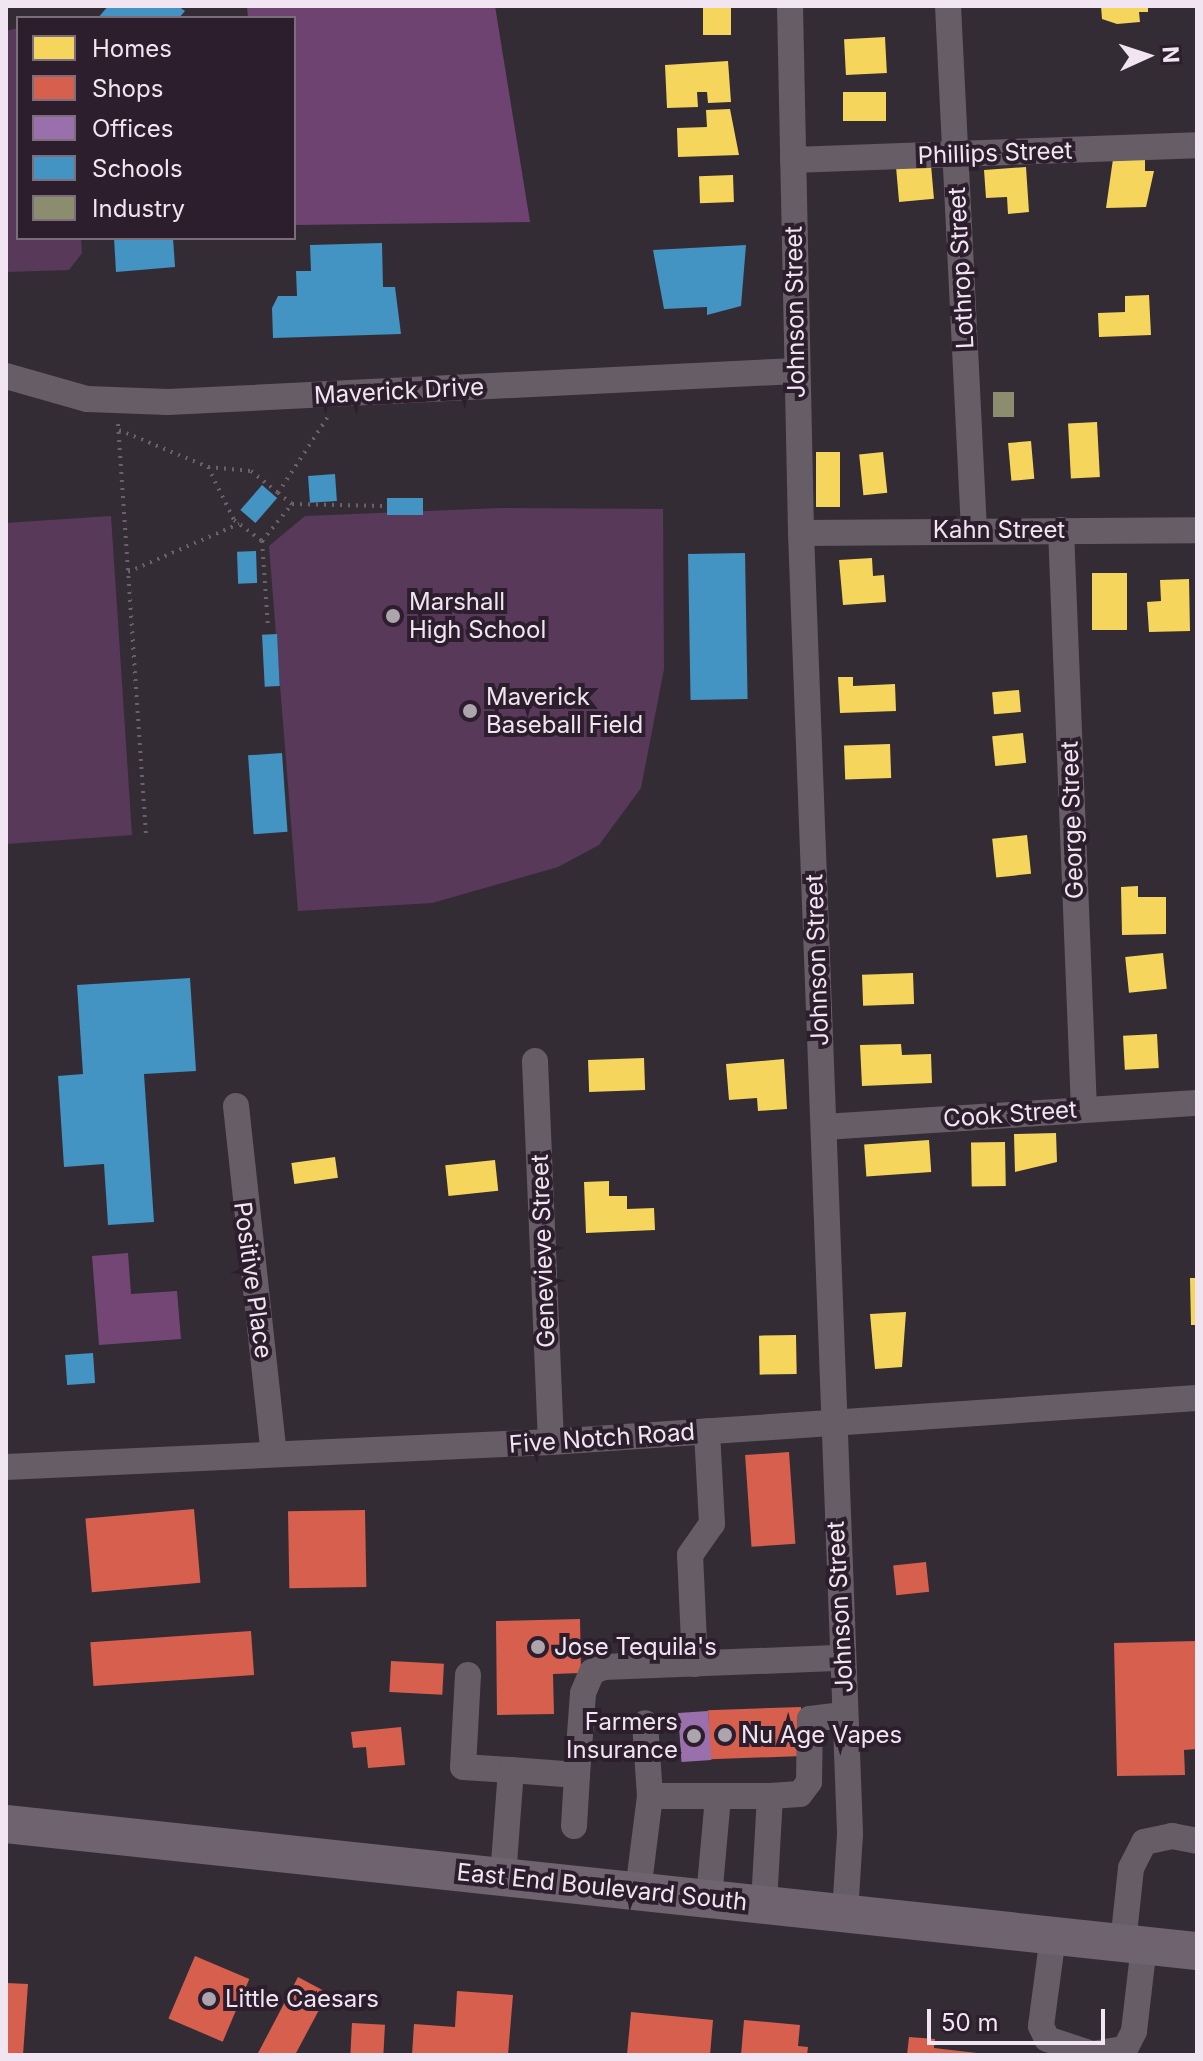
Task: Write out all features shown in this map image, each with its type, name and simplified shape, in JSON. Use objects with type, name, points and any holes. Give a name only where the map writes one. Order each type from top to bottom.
[{"type":"highway","name":"East End Boulevard South","points":[[6,1824],[1197,1951]]},
{"type":"street","name":"Johnson Street","points":[[790,6],[801,533],[845,1715],[845,1913]]},
{"type":"street","name":"Lothrop Street","points":[[948,6],[974,530]]},
{"type":"street","name":"Phillips Street","points":[[793,160],[1197,145]]},
{"type":"street","name":"Maverick Drive","points":[[6,376],[87,399],[168,402],[796,371]]},
{"type":"street","name":"George Street","points":[[1061,530],[1084,1110]]},
{"type":"street","name":"Kahn Street","points":[[801,533],[1197,530]]},
{"type":"street","name":"Genevieve Street","points":[[535,1061],[551,1442]]},
{"type":"street","name":"Cook Street","points":[[824,1127],[1197,1103]]},
{"type":"street","name":"Positive Place","points":[[236,1106],[274,1453]]},
{"type":"street","name":"Five Notch Road","points":[[6,1467],[551,1442],[1197,1398]]},
{"type":"street","points":[[695,1664],[690,1555],[712,1524],[707,1431]]},
{"type":"street","points":[[574,1826],[583,1693],[592,1672],[842,1658]]},
{"type":"street","points":[[468,1675],[463,1767],[577,1775]]},
{"type":"street","points":[[650,1796],[800,1794],[809,1782],[810,1719],[845,1715]]},
{"type":"street","points":[[638,1891],[650,1796],[645,1723]]},
{"type":"street","points":[[503,1876],[511,1770]]},
{"type":"street","points":[[764,1904],[770,1796]]},
{"type":"street","points":[[709,1898],[718,1797]]},
{"type":"street","points":[[1053,1936],[1041,2026],[1047,2039],[1092,2054],[1125,2049],[1134,2031],[1131,1868],[1144,1842],[1172,1836],[1197,1841]]},
{"type":"path","points":[[278,493],[327,418]]},
{"type":"path","points":[[146,836],[118,427],[208,467],[251,471],[292,504],[384,506]]},
{"type":"path","points":[[208,467],[239,524],[262,541]]},
{"type":"path","points":[[268,627],[262,541],[292,504]]},
{"type":"path","points":[[128,572],[239,524]]},
{"type":"shaded area","points":[[247,6],[495,6],[530,222],[296,225],[296,16],[248,16]]},
{"type":"shaded area","points":[[16,28],[16,240],[81,240],[82,253],[69,270],[6,272],[6,31]]},
{"type":"shaded area","name":"Maverick Baseball Field","points":[[501,508],[663,509],[664,669],[641,788],[599,845],[558,867],[432,903],[298,911],[269,546],[305,516]]},
{"type":"shaded area","points":[[111,516],[132,835],[6,844],[6,523]]},
{"type":"shaded area","points":[[128,1253],[131,1294],[177,1291],[181,1339],[99,1345],[92,1256]]},
{"type":"building: Homes","points":[[703,6],[731,6],[731,35],[703,35]]},
{"type":"building: Homes","points":[[1101,6],[1148,6],[1148,12],[1139,12],[1140,22],[1117,24],[1102,19]]},
{"type":"building: Homes","points":[[885,37],[887,73],[846,75],[844,39]]},
{"type":"building: Homes","points":[[728,61],[731,102],[708,103],[707,92],[697,92],[698,107],[667,108],[665,65]]},
{"type":"building: Homes","points":[[843,92],[886,92],[886,121],[843,121]]},
{"type":"building: Homes","points":[[730,109],[739,155],[678,157],[677,128],[707,127],[706,110]]},
{"type":"building: Homes","points":[[1113,159],[1145,159],[1145,171],[1154,171],[1146,207],[1106,208]]},
{"type":"building: Homes","points":[[931,165],[934,199],[899,202],[896,168]]},
{"type":"building: Homes","points":[[1026,167],[1029,212],[1008,214],[1007,197],[986,198],[984,170]]},
{"type":"building: Homes","points":[[733,175],[734,202],[700,203],[699,176]]},
{"type":"building: Homes","points":[[1149,295],[1151,335],[1099,337],[1098,313],[1125,312],[1125,296]]},
{"type":"building: Homes","points":[[1097,422],[1100,477],[1071,478],[1068,424]]},
{"type":"building: Homes","points":[[1031,441],[1034,479],[1011,481],[1008,443]]},
{"type":"building: Homes","points":[[816,452],[840,452],[840,507],[816,507]]},
{"type":"building: Homes","points":[[883,452],[887,493],[863,495],[859,455]]},
{"type":"building: Homes","points":[[872,558],[873,576],[884,575],[886,602],[843,605],[839,560]]},
{"type":"building: Homes","points":[[1092,573],[1127,573],[1127,630],[1092,630]]},
{"type":"building: Homes","points":[[1189,579],[1190,631],[1149,632],[1147,602],[1161,601],[1160,580]]},
{"type":"building: Homes","points":[[838,677],[853,677],[853,686],[895,684],[896,711],[840,713]]},
{"type":"building: Homes","points":[[1019,690],[1021,712],[994,714],[992,692]]},
{"type":"building: Homes","points":[[1023,733],[1026,763],[995,766],[992,736]]},
{"type":"building: Homes","points":[[890,744],[891,778],[845,780],[844,746]]},
{"type":"building: Homes","points":[[1027,835],[1031,874],[996,877],[992,839]]},
{"type":"building: Homes","points":[[1138,886],[1138,897],[1166,897],[1166,934],[1122,935],[1121,887]]},
{"type":"building: Homes","points":[[1163,953],[1167,989],[1129,993],[1125,957]]},
{"type":"building: Homes","points":[[913,973],[914,1004],[863,1006],[862,975]]},
{"type":"building: Homes","points":[[1157,1034],[1159,1068],[1125,1070],[1123,1036]]},
{"type":"building: Homes","points":[[901,1044],[902,1055],[931,1054],[932,1083],[862,1086],[860,1045]]},
{"type":"building: Homes","points":[[644,1058],[645,1090],[589,1092],[588,1060]]},
{"type":"building: Homes","points":[[784,1059],[787,1109],[758,1111],[757,1098],[729,1100],[726,1064]]},
{"type":"building: Homes","points":[[1056,1133],[1057,1162],[1015,1172],[1014,1134]]},
{"type":"building: Homes","points":[[929,1140],[931,1172],[866,1176],[864,1145]]},
{"type":"building: Homes","points":[[1005,1142],[1006,1186],[972,1187],[971,1143]]},
{"type":"building: Homes","points":[[335,1157],[338,1178],[294,1184],[291,1163]]},
{"type":"building: Homes","points":[[495,1160],[498,1191],[449,1196],[445,1165]]},
{"type":"building: Homes","points":[[609,1181],[609,1196],[627,1196],[627,1209],[654,1208],[655,1230],[586,1233],[584,1182]]},
{"type":"building: Homes","points":[[1190,1278],[1197,1278],[1197,1325],[1191,1325]]},
{"type":"building: Homes","points":[[906,1312],[902,1367],[875,1369],[870,1314]]},
{"type":"building: Homes","points":[[796,1335],[797,1374],[760,1375],[759,1336]]},
{"type":"building: Shops","points":[[789,1452],[795,1544],[752,1547],[745,1455]]},
{"type":"building: Shops","points":[[194,1509],[200,1583],[92,1592],[85,1518]]},
{"type":"building: Shops","points":[[365,1510],[366,1587],[289,1588],[288,1511]]},
{"type":"building: Shops","points":[[926,1562],[929,1592],[896,1595],[893,1565]]},
{"type":"building: Shops","name":"Jose Tequila's","points":[[580,1619],[581,1673],[553,1674],[554,1714],[497,1715],[496,1621]]},
{"type":"building: Shops","points":[[251,1631],[254,1675],[93,1686],[90,1642]]},
{"type":"building: Shops","points":[[1197,1641],[1197,1749],[1184,1750],[1185,1775],[1117,1776],[1114,1643]]},
{"type":"building: Shops","points":[[391,1661],[444,1664],[442,1695],[389,1692]]},
{"type":"building: Shops","points":[[801,1707],[803,1756],[710,1759],[708,1710]]},
{"type":"building: Shops","points":[[401,1727],[405,1765],[368,1768],[366,1747],[353,1748],[351,1732]]},
{"type":"building: Shops","name":"Little Caesars","points":[[195,1956],[249,1979],[223,2042],[168,2019]]},
{"type":"building: Shops","points":[[298,1977],[328,1993],[295,2055],[257,2055]]},
{"type":"building: Shops","points":[[6,1983],[28,1984],[23,2055],[6,2055]]},
{"type":"building: Shops","points":[[457,1991],[513,1995],[508,2055],[412,2055],[414,2024],[455,2027]]},
{"type":"building: Shops","points":[[631,2012],[713,2020],[710,2055],[627,2055]]},
{"type":"building: Shops","points":[[744,2020],[800,2025],[798,2046],[808,2047],[807,2055],[741,2055]]},
{"type":"building: Shops","points":[[352,2023],[385,2025],[383,2055],[350,2055]]},
{"type":"building: Shops","points":[[909,2037],[935,2039],[934,2048],[994,2055],[907,2055]]},
{"type":"building: Offices","name":"Farmers Insurance","points":[[708,1711],[711,1760],[681,1762],[678,1713]]},
{"type":"building: Schools","points":[[108,6],[178,6],[185,11],[181,16],[100,16]]},
{"type":"building: Schools","points":[[114,240],[173,240],[175,267],[116,272]]},
{"type":"building: Schools","points":[[382,243],[383,287],[395,287],[401,334],[273,338],[272,308],[278,296],[297,296],[296,271],[311,271],[310,245]]},
{"type":"building: Schools","points":[[746,245],[741,306],[707,315],[707,307],[664,309],[653,250]]},
{"type":"building: Schools","points":[[335,474],[337,501],[310,503],[308,476]]},
{"type":"building: Schools","points":[[262,485],[277,498],[255,523],[240,510]]},
{"type":"building: Schools","points":[[387,498],[423,498],[423,515],[387,515]]},
{"type":"building: Schools","points":[[256,551],[257,583],[238,584],[237,552]]},
{"type":"building: Schools","points":[[745,553],[748,699],[691,700],[688,554]]},
{"type":"building: Schools","points":[[277,634],[280,686],[265,687],[262,635]]},
{"type":"building: Schools","points":[[282,753],[288,832],[254,834],[248,755]]},
{"type":"building: Schools","points":[[190,978],[196,1071],[144,1074],[154,1222],[108,1225],[104,1164],[64,1167],[58,1076],[83,1074],[77,985]]},
{"type":"building: Schools","points":[[93,1353],[95,1383],[67,1385],[65,1355]]},
{"type":"building: Industry","points":[[993,392],[1014,392],[1014,417],[993,417]]},
{"type":"place","name":"Marshall High School","points":[[393,616]]},
{"type":"place","name":"Maverick Baseball Field","points":[[470,711]]},
{"type":"place","name":"Jose Tequila's","points":[[538,1647]]},
{"type":"place","name":"Nu Age Vapes","points":[[725,1735]]},
{"type":"place","name":"Farmers Insurance","points":[[694,1736]]},
{"type":"place","name":"Little Caesars","points":[[209,1999]]}]
